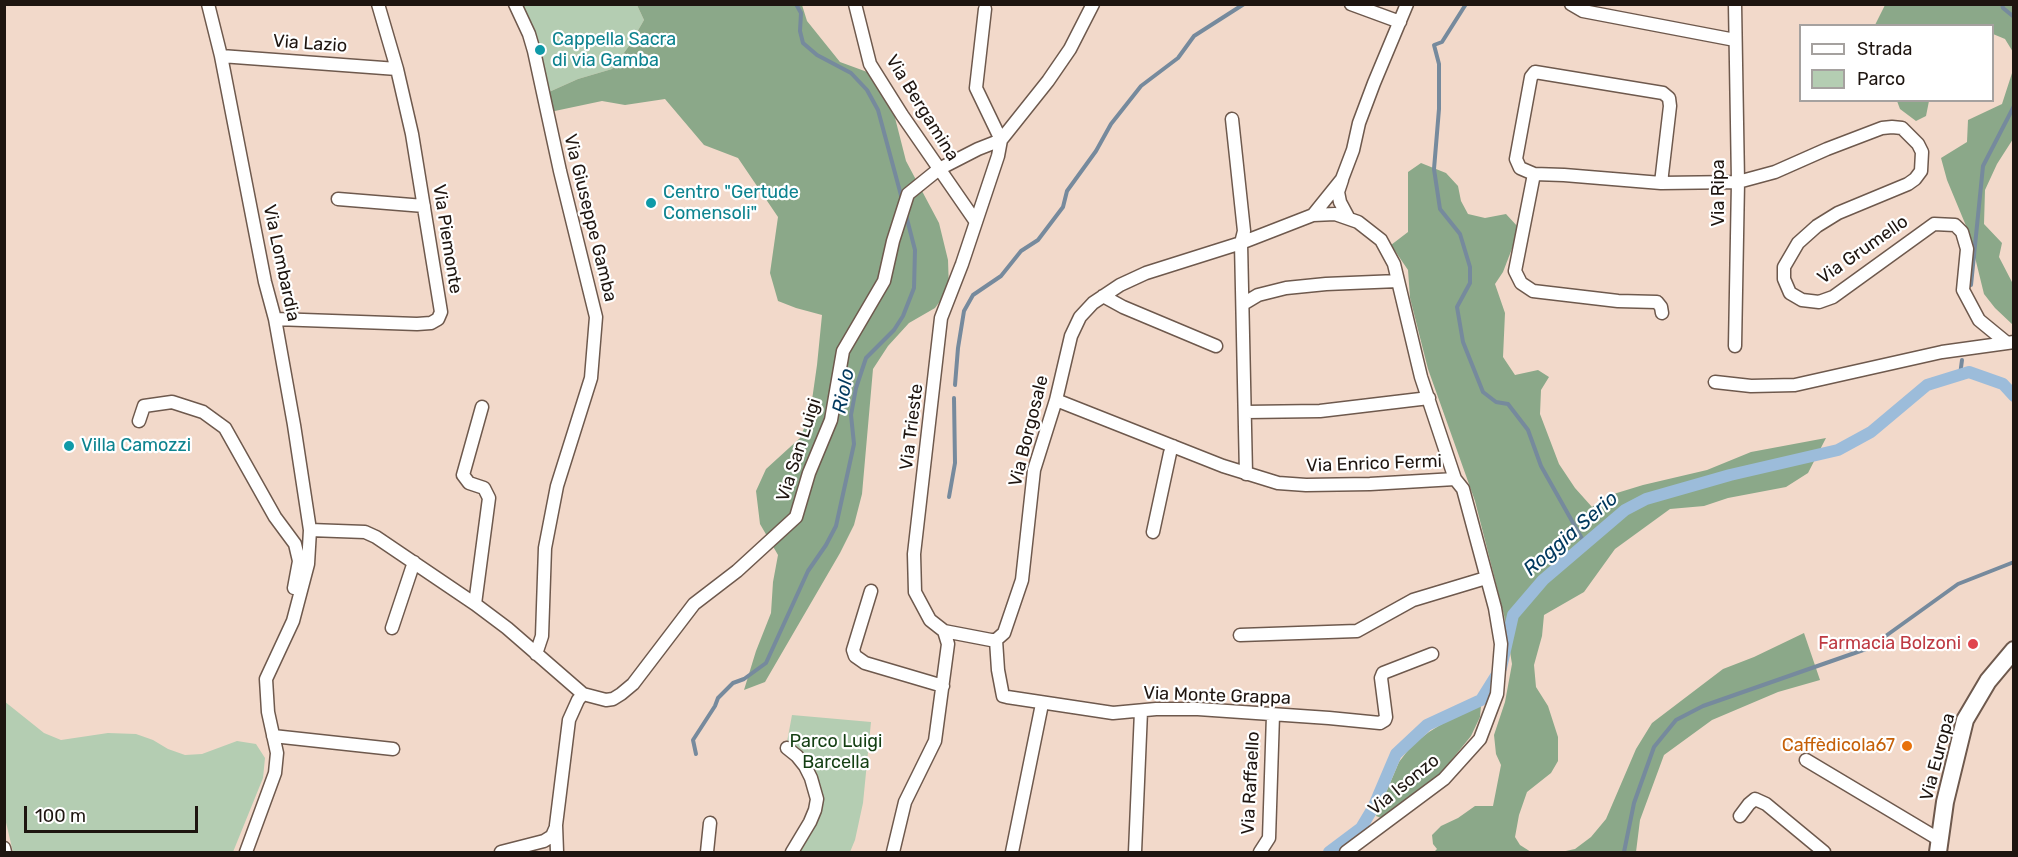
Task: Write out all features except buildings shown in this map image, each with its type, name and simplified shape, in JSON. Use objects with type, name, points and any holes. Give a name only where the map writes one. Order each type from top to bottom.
[{"type":"street","name":"Via Lombardia","points":[[208,4],[221,56],[265,282],[275,319],[310,530],[308,564],[293,621],[266,679],[268,712],[277,753],[275,773],[246,852]]},
{"type":"street","name":"Via Piemonte","points":[[275,319],[417,324],[431,323],[438,319],[441,312],[412,134],[397,69],[378,4]]},
{"type":"street","name":"Via Giuseppe Gamba","points":[[515,4],[534,51],[560,171],[596,317],[591,378],[557,486],[545,548],[542,636],[536,654]]},
{"type":"street","name":"Via Bergamina","points":[[855,4],[870,64],[976,222]]},
{"type":"street","points":[[985,9],[976,88],[1001,140],[1048,81],[1070,49],[1092,4]]},
{"type":"street","points":[[1351,4],[1400,22]]},
{"type":"street","name":"Via Borgosale","points":[[1348,217],[1340,202],[1338,192],[1370,93],[1407,4]]},
{"type":"street","points":[[1571,4],[1583,11],[1735,40]]},
{"type":"street","name":"Via Ripa","points":[[1735,4],[1738,182],[1735,346]]},
{"type":"street","name":"Via Lazio","points":[[221,56],[397,69]]},
{"type":"street","points":[[1661,183],[1669,98],[1663,93],[1535,72],[1531,77],[1516,159],[1520,168],[1534,174],[1515,272],[1521,284],[1533,291],[1618,301],[1657,302],[1662,313]]},
{"type":"street","points":[[1232,119],[1244,231],[1241,243],[1246,474]]},
{"type":"street","name":"Via Grumello","points":[[1534,174],[1661,183],[1738,182],[1775,172],[1881,128],[1902,128],[1918,144],[1922,152],[1921,171],[1915,179],[1838,213],[1817,226],[1798,243],[1784,267],[1784,279],[1790,293],[1802,300],[1819,302],[1833,297],[1934,224],[1955,225],[1962,232],[1966,249],[1963,290],[1979,320],[2010,342]]},
{"type":"street","name":"Via San Luigi","points":[[583,694],[606,700],[621,694],[633,684],[694,604],[737,571],[796,517],[809,472],[831,420],[843,351],[884,281],[893,241],[908,196],[939,169],[1001,140]]},
{"type":"street","name":"Via Trieste","points":[[944,631],[930,620],[915,592],[914,554],[938,361],[941,318],[962,264],[998,156],[1001,140]]},
{"type":"street","name":"Via Borgosale","points":[[996,640],[1004,633],[1008,624],[1022,580],[1034,470],[1056,400],[1071,336],[1080,317],[1103,296],[1146,273],[1241,243],[1313,215],[1342,179]]},
{"type":"street","points":[[338,199],[424,206]]},
{"type":"street","points":[[1313,215],[1335,214],[1358,222],[1381,240],[1394,264],[1421,377],[1455,478]]},
{"type":"street","points":[[1243,304],[1258,295],[1286,288],[1326,284],[1398,282]]},
{"type":"street","points":[[1103,296],[1123,307],[1216,346]]},
{"type":"street","points":[[1715,382],[1751,386],[1795,385],[1942,352],[2010,342]]},
{"type":"street","points":[[1246,412],[1320,411],[1429,398]]},
{"type":"street","name":"Via Enrico Fermi","points":[[1056,400],[1246,474],[1278,483],[1370,484],[1455,478],[1463,489],[1486,578]]},
{"type":"street","points":[[139,421],[144,406],[172,402],[203,412],[225,428],[275,517],[295,544],[299,561],[289,608],[293,621]]},
{"type":"street","points":[[475,604],[489,498],[484,488],[469,483],[463,475],[482,407]]},
{"type":"street","points":[[1153,532],[1173,446]]},
{"type":"street","points":[[310,530],[365,532],[376,537],[507,628],[583,694],[569,720],[556,825],[557,852]]},
{"type":"street","points":[[392,628],[414,562]]},
{"type":"street","points":[[1240,635],[1357,631],[1413,600],[1486,578]]},
{"type":"street","name":"Via Isonzo","points":[[1346,852],[1443,780],[1480,740],[1497,694],[1501,644],[1495,608],[1486,578]]},
{"type":"street","points":[[871,591],[853,650],[855,656],[866,663],[943,686]]},
{"type":"street","points":[[893,852],[905,802],[934,741],[948,644],[944,631],[996,640]]},
{"type":"street","name":"Via Monte Grappa","points":[[996,640],[998,670],[1004,696],[1042,704],[1113,713],[1198,710],[1380,723],[1386,717],[1381,678],[1383,673],[1432,654]]},
{"type":"street","name":"Via Europa","points":[[1939,846],[1947,791],[1965,720],[1988,681],[2013,650]]},
{"type":"street","points":[[1012,852],[1042,704]]},
{"type":"street","points":[[1135,852],[1141,711]]},
{"type":"street","name":"Via Raffaello","points":[[1260,852],[1269,838],[1273,715]]},
{"type":"street","points":[[273,736],[393,749]]},
{"type":"street","points":[[787,748],[805,766],[817,799],[810,822],[792,852]]},
{"type":"street","points":[[1806,760],[1939,846]]},
{"type":"street","points":[[1740,816],[1755,799],[1766,804],[1824,852]]},
{"type":"street","points":[[707,852],[710,823]]},
{"type":"street","points":[[501,852],[544,842],[552,836],[556,825]]},
{"type":"street","points":[[544,842],[557,852]]},
{"type":"street","points":[[4,848],[5,852]]},
{"type":"green space","points":[[521,5],[637,5],[644,20],[612,69],[578,79],[549,92],[542,72],[536,34]]},
{"type":"green space","points":[[637,5],[802,5],[807,21],[840,62],[870,73],[890,98],[906,161],[939,223],[948,260],[949,289],[935,308],[909,323],[888,346],[873,369],[862,494],[854,525],[765,682],[744,690],[771,613],[778,555],[760,524],[756,491],[766,469],[800,438],[810,414],[822,315],[778,301],[770,273],[778,217],[738,158],[704,145],[665,99],[625,105],[602,101],[550,112],[549,92],[578,79],[612,69],[644,20]]},
{"type":"green space","points":[[1885,5],[2013,5],[2013,52],[2005,39],[1994,34],[1994,24],[1876,24]]},
{"type":"green space","points":[[2013,70],[2013,139],[1997,164],[1985,190],[1984,224],[2002,243],[1999,257],[2013,284],[2013,325],[1984,294],[1969,233],[1947,180],[1941,158],[1967,142],[1968,120],[2002,104]]},
{"type":"green space","points":[[1897,102],[1929,102],[1926,116],[1916,121],[1900,109]]},
{"type":"green space","points":[[1421,163],[1446,173],[1458,186],[1461,201],[1468,214],[1485,218],[1506,214],[1518,227],[1503,272],[1495,284],[1505,313],[1503,357],[1515,375],[1538,370],[1549,377],[1541,390],[1540,414],[1559,464],[1575,488],[1592,507],[1607,496],[1707,470],[1751,452],[1826,438],[1808,473],[1786,487],[1728,498],[1704,506],[1670,509],[1615,549],[1584,592],[1544,615],[1542,636],[1534,665],[1536,687],[1548,706],[1558,737],[1558,761],[1551,773],[1527,792],[1519,815],[1515,837],[1520,845],[1531,852],[1434,852],[1437,849],[1433,844],[1432,835],[1441,826],[1475,806],[1493,806],[1501,765],[1496,754],[1494,735],[1505,702],[1512,664],[1504,615],[1475,501],[1428,369],[1410,298],[1408,270],[1391,245],[1408,232],[1408,172]]},
{"type":"green space","points":[[1804,633],[1820,680],[1778,692],[1712,720],[1664,755],[1640,820],[1636,852],[1561,852],[1575,849],[1591,837],[1606,819],[1636,749],[1652,723],[1723,669]]},
{"type":"green space","points":[[4,701],[44,733],[61,740],[108,733],[136,734],[185,755],[202,754],[237,741],[256,744],[265,758],[263,778],[233,852],[13,852],[4,814]]},
{"type":"green space","points":[[1481,706],[1480,717],[1471,736],[1441,773],[1381,818],[1376,816],[1399,762],[1412,745],[1458,714]]},
{"type":"green space","name":"Parco Luigi Barcella","points":[[792,715],[871,722],[863,803],[850,852],[796,852],[820,802],[795,749],[787,742]]},
{"type":"waterway","name":"Riolo","points":[[796,4],[801,13],[800,31],[803,43],[817,55],[851,73],[867,90],[878,110],[902,199]]},
{"type":"waterway","points":[[955,385],[964,311],[973,295],[1001,276],[1021,251],[1038,240],[1063,207],[1067,191],[1096,151],[1111,124],[1141,86],[1178,58],[1194,36],[1244,4]]},
{"type":"waterway","points":[[1466,4],[1442,42],[1434,45],[1439,64],[1439,109],[1434,169],[1440,209],[1460,234],[1470,267],[1470,283],[1457,307],[1463,342],[1483,392],[1496,402],[1508,404],[1528,430],[1541,466],[1585,544]]},
{"type":"waterway","points":[[2002,4],[2003,8],[2014,17]]},
{"type":"waterway","points":[[1971,285],[1983,166],[2014,106]]},
{"type":"waterway","name":"Riolo","points":[[696,754],[693,740],[718,698],[733,683],[744,679],[766,663],[808,571],[836,526],[854,444],[851,415],[856,388],[866,358],[894,330],[903,316],[914,288],[915,250],[906,215]]},
{"type":"waterway","points":[[1960,375],[1962,360]]},
{"type":"waterway","name":"Roggia Serio","points":[[1329,852],[1361,828],[1373,808],[1396,754],[1427,725],[1481,700],[1501,668],[1513,615],[1543,580],[1625,510],[1646,499],[1730,475],[1838,450],[1871,432],[1927,385],[1969,372],[2003,384],[2014,396]]},
{"type":"waterway","points":[[949,497],[955,463],[954,398]]},
{"type":"waterway","points":[[1624,852],[1634,803],[1654,747],[1676,720],[1703,706],[1869,648],[1958,584],[2014,562]]},
{"type":"place","name":"Cappella Sacra di via Gamba","points":[[540,50]]},
{"type":"place","name":"Centro \"Gertude Comensoli\"","points":[[651,203]]},
{"type":"place","name":"Villa Camozzi","points":[[69,446]]},
{"type":"place","name":"Farmacia Bolzoni","points":[[1973,644]]},
{"type":"place","name":"Caffèdicola67","points":[[1907,746]]}]
